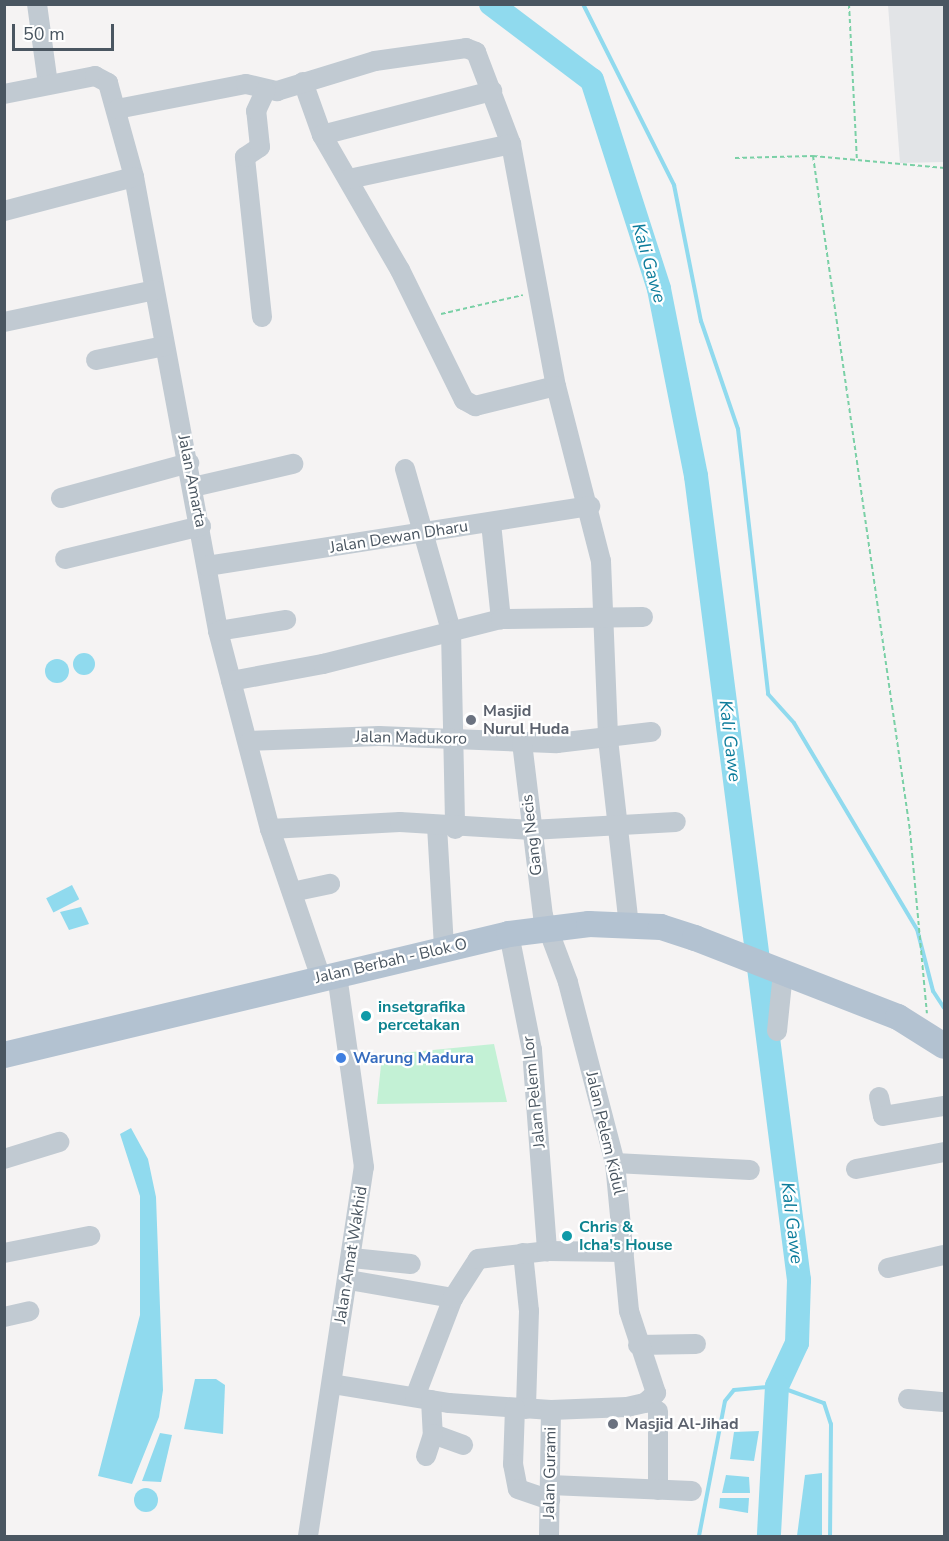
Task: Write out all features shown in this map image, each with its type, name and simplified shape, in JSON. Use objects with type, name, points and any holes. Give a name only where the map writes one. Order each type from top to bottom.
[{"type":"main road","name":"Jalan Berbah - Blok O","points":[[4,1055],[509,933],[546,927],[629,925],[694,938],[937,1039]]},
{"type":"street","points":[[37,4],[48,84]]},
{"type":"street","points":[[117,110],[246,84],[266,90],[375,61],[473,49],[492,91],[511,144],[556,386],[590,506],[601,561],[608,739],[620,824],[629,925]]},
{"type":"street","name":"Jalan Amarta","points":[[4,94],[48,84],[102,78],[117,110],[134,177],[164,346],[194,487],[218,631],[250,741],[270,829],[292,892],[329,976]]},
{"type":"street","points":[[303,82],[322,135],[350,179],[469,406],[556,386]]},
{"type":"street","points":[[262,317],[245,157],[260,147],[256,111],[266,90]]},
{"type":"street","points":[[322,135],[492,91]]},
{"type":"street","points":[[350,179],[511,144]]},
{"type":"street","points":[[4,211],[134,177]]},
{"type":"street","points":[[4,322],[154,290]]},
{"type":"street","points":[[96,360],[164,346]]},
{"type":"street","points":[[61,498],[189,463]]},
{"type":"street","points":[[194,487],[292,464]]},
{"type":"street","points":[[405,469],[451,631],[453,737],[446,827],[444,949]]},
{"type":"street","name":"Jalan Dewan Dharu","points":[[207,566],[590,506]]},
{"type":"street","points":[[491,523],[501,619]]},
{"type":"street","points":[[65,559],[201,526]]},
{"type":"street","points":[[231,681],[323,664],[501,619],[604,615],[643,617]]},
{"type":"street","points":[[218,631],[286,620]]},
{"type":"street","name":"Jalan Madukoro","points":[[250,741],[453,737],[522,743],[608,739],[651,732]]},
{"type":"street","name":"Gang Necis","points":[[522,743],[531,830],[546,927]]},
{"type":"street","points":[[270,829],[400,822],[446,827],[531,830],[676,822]]},
{"type":"street","points":[[292,892],[330,884]]},
{"type":"street","name":"Jalan Pelem Kidul","points":[[332,1384],[423,1399],[551,1410],[645,1403],[656,1393],[656,1379],[638,1344],[624,1252],[615,1163],[568,981],[546,927]]},
{"type":"street","name":"Jalan Pelem Lor","points":[[509,933],[532,1050],[547,1251]]},
{"type":"street","points":[[777,1031],[780,972]]},
{"type":"street","name":"Jalan Amat Wakhid","points":[[308,1536],[361,1213],[363,1137],[329,976]]},
{"type":"street","points":[[879,1097],[883,1116],[945,1106]]},
{"type":"street","points":[[4,1159],[59,1142]]},
{"type":"street","points":[[856,1169],[945,1152]]},
{"type":"street","points":[[615,1163],[750,1170]]},
{"type":"street","points":[[4,1252],[90,1236]]},
{"type":"street","points":[[426,1456],[433,1434],[423,1399],[453,1298],[478,1259],[547,1251],[624,1252]]},
{"type":"street","points":[[523,1253],[529,1311],[520,1408],[518,1489],[550,1493],[692,1491]]},
{"type":"street","points":[[888,1268],[945,1255]]},
{"type":"street","points":[[352,1258],[411,1264]]},
{"type":"street","points":[[349,1280],[453,1298]]},
{"type":"street","points":[[4,1317],[28,1311]]},
{"type":"street","points":[[638,1344],[696,1344]]},
{"type":"street","points":[[908,1399],[945,1402]]},
{"type":"street","name":"Jalan Gurami","points":[[549,1536],[551,1410]]},
{"type":"street","points":[[658,1411],[658,1490]]},
{"type":"street","points":[[433,1434],[463,1445]]},
{"type":"path","points":[[849,4],[857,160]]},
{"type":"path","points":[[813,156],[921,955],[937,1039]]},
{"type":"path","points":[[735,158],[813,156],[945,168]]},
{"type":"path","points":[[424,318],[538,291]]},
{"type":"shaded area","points":[[888,5],[944,5],[944,162],[900,163]]},
{"type":"green space","points":[[494,1044],[507,1102],[377,1104],[382,1055]]},
{"type":"water","points":[[84,653],[92,656],[95,664],[92,672],[84,675],[76,672],[73,664],[76,656]]},
{"type":"water","points":[[52,659],[62,659],[69,666],[69,676],[62,683],[52,683],[45,676],[45,666]]},
{"type":"water","points":[[72,885],[79,899],[53,912],[46,898]]},
{"type":"water","points":[[81,907],[89,924],[69,930],[60,912]]},
{"type":"water","points":[[131,1128],[148,1159],[156,1197],[163,1390],[159,1417],[132,1484],[98,1476],[140,1315],[140,1196],[120,1134]]},
{"type":"water","points":[[195,1379],[216,1379],[225,1385],[223,1434],[184,1429]]},
{"type":"water","points":[[759,1431],[754,1461],[730,1459],[734,1432]]},
{"type":"water","points":[[160,1433],[172,1435],[161,1482],[142,1481]]},
{"type":"water","points":[[822,1473],[822,1536],[797,1536],[805,1475]]},
{"type":"water","points":[[726,1475],[749,1477],[750,1493],[722,1493]]},
{"type":"water","points":[[146,1488],[154,1492],[158,1500],[154,1508],[146,1512],[138,1508],[134,1500],[138,1492]]},
{"type":"water","points":[[720,1498],[749,1498],[748,1513],[719,1508]]},
{"type":"waterway","name":"Kali Gawe","points":[[491,4],[592,80],[659,289],[696,476],[799,1280],[797,1343],[777,1386],[769,1536]]},
{"type":"waterway","points":[[583,4],[674,185],[701,321],[738,429],[768,694],[794,723],[917,929],[933,991],[944,1008]]},
{"type":"waterway","points":[[699,1536],[725,1401],[734,1390],[777,1386],[824,1403],[831,1424],[830,1536]]},
{"type":"place","name":"Masjid Nurul Huda","points":[[471,720]]},
{"type":"place","name":"insetgrafika percetakan","points":[[366,1016]]},
{"type":"place","name":"Warung Madura","points":[[341,1058]]},
{"type":"place","name":"Chris & Icha's House","points":[[567,1236]]},
{"type":"place","name":"Masjid Al-Jihad","points":[[613,1424]]}]
